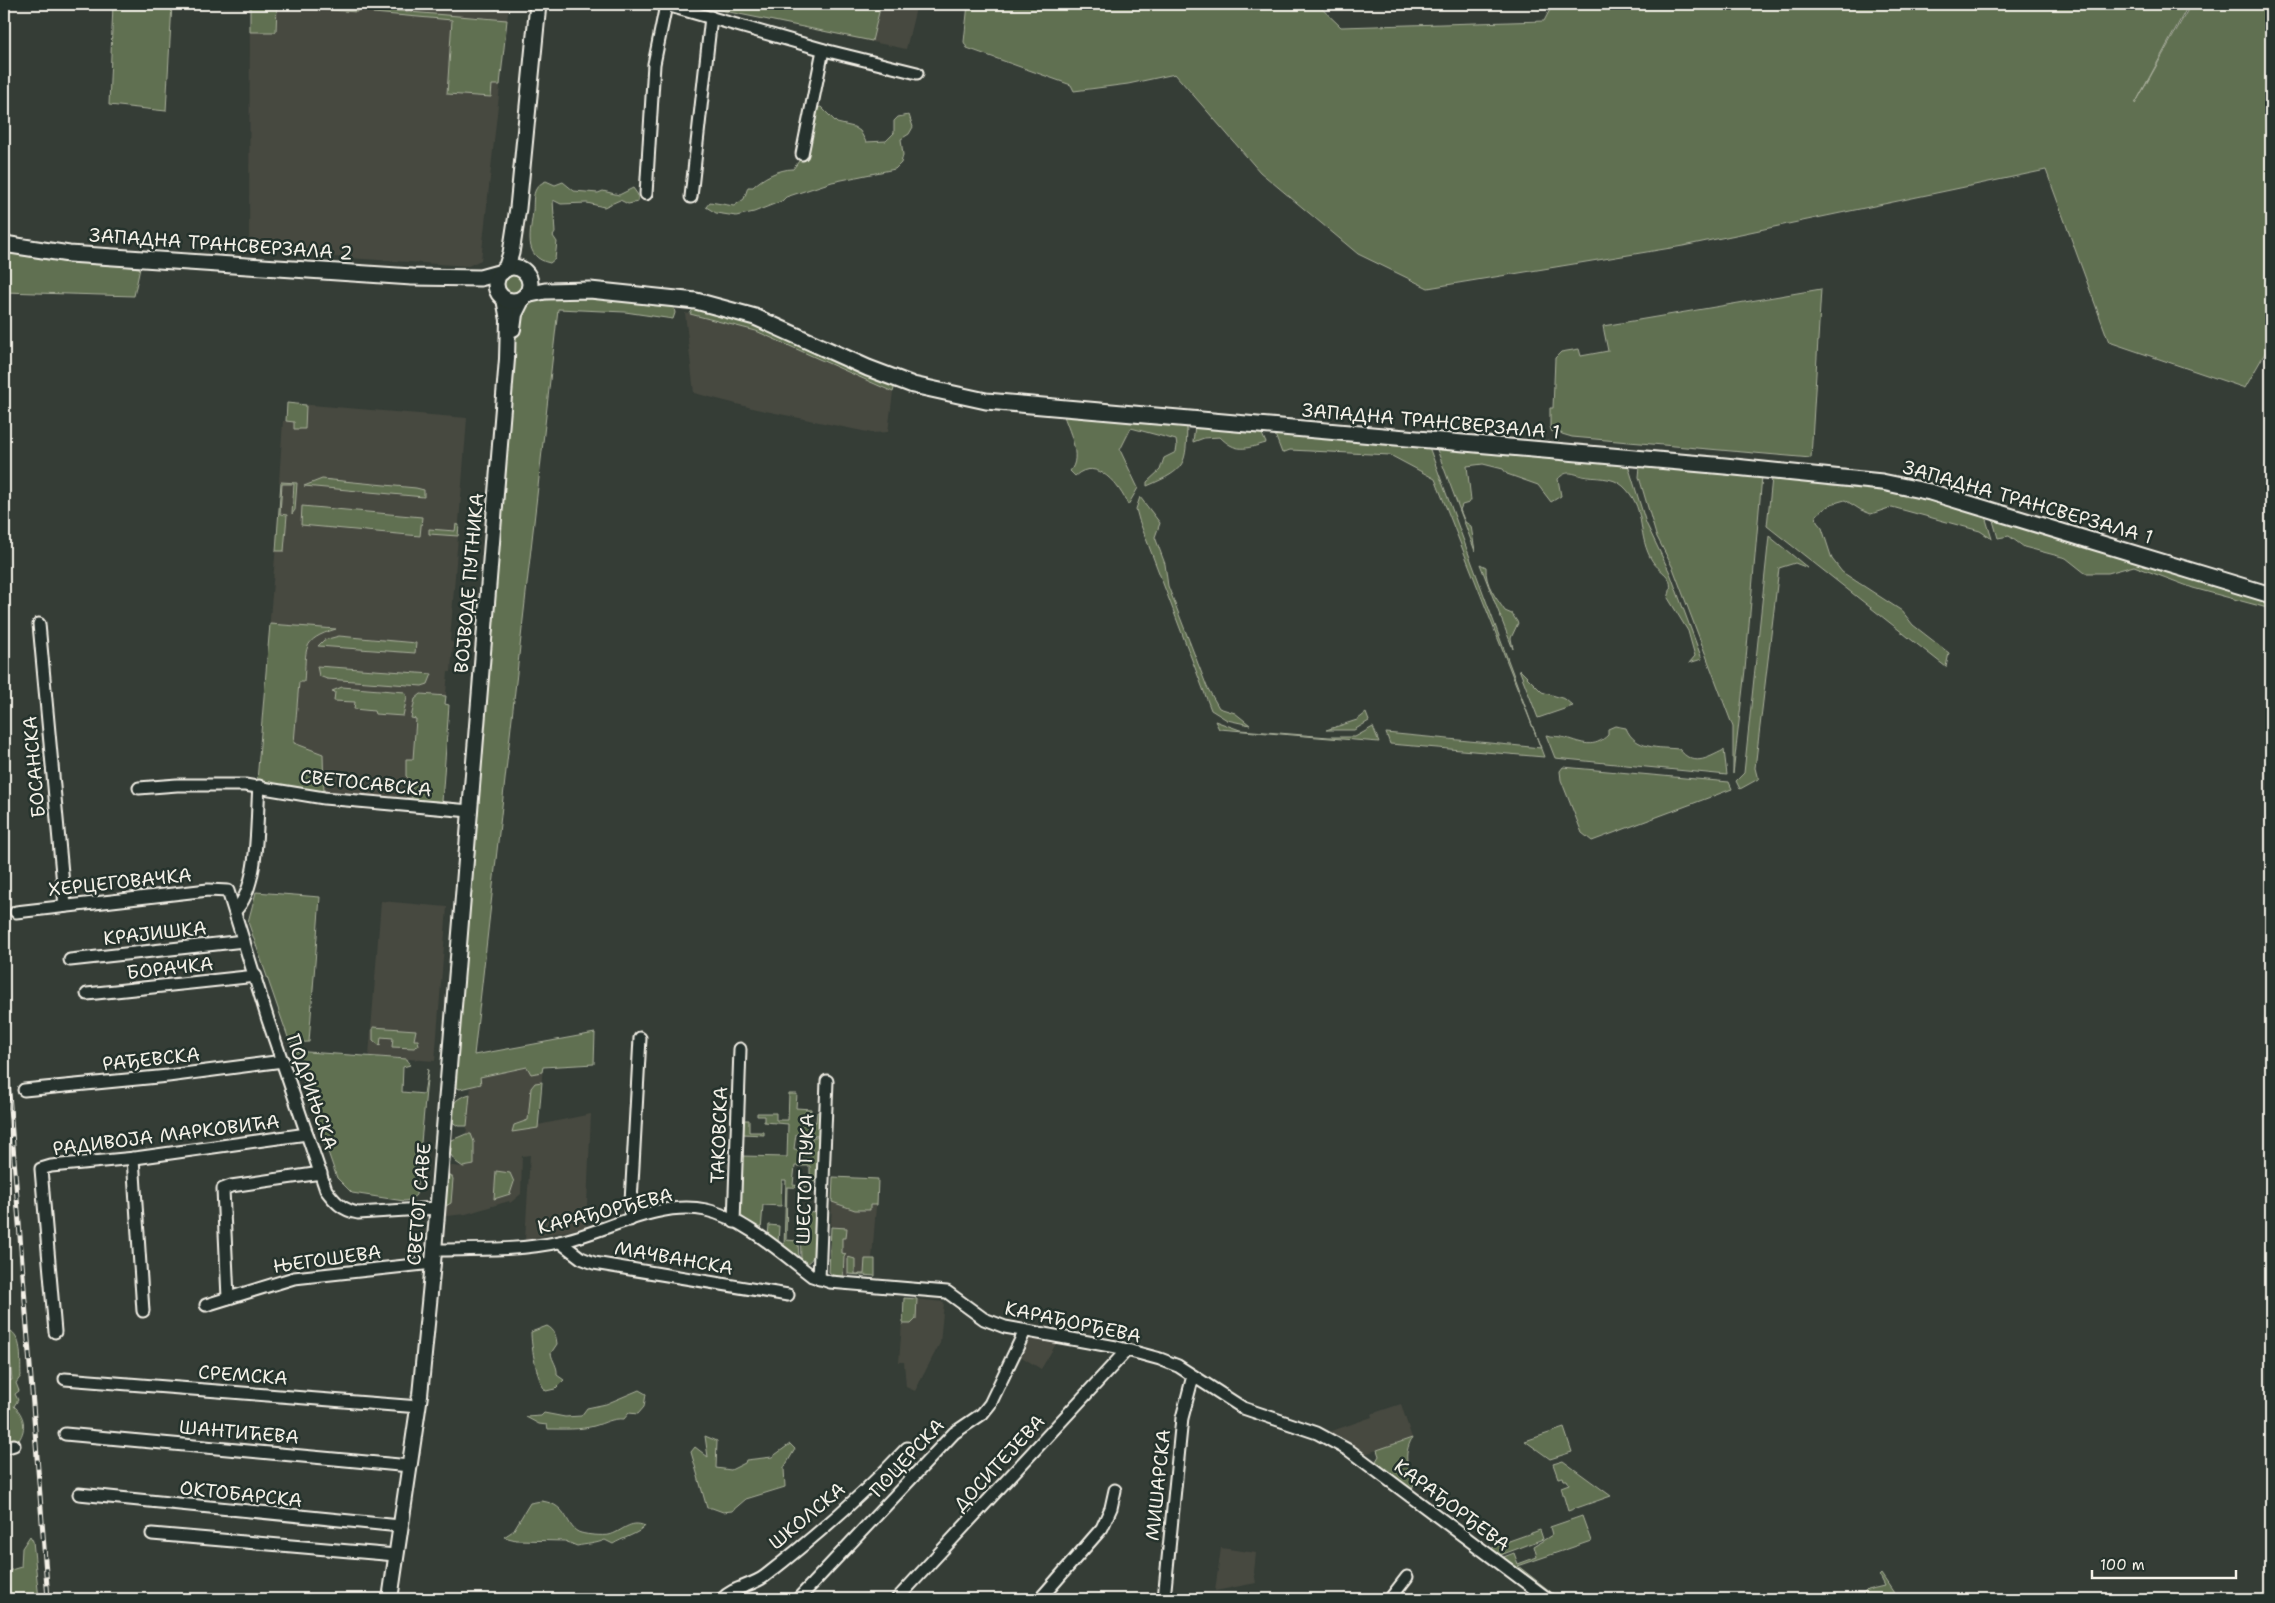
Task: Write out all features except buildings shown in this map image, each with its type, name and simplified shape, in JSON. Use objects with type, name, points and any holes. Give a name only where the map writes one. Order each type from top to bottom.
[{"type":"main road","points":[[518,208],[520,252],[530,288],[525,297],[514,301],[501,296],[496,282],[504,271],[511,253],[518,208],[538,4]]},
{"type":"main road","name":"ЗАПАДНА ТРАНСВЕРЗАЛА 2","points":[[4,244],[69,254],[436,278],[480,278],[504,271]]},
{"type":"main road","points":[[504,271],[518,268],[526,274]]},
{"type":"main road","name":"ЗАПАДНА ТРАНСВЕРЗАЛА 1","points":[[526,274],[546,283],[590,290],[664,296],[728,309],[755,317],[868,368],[913,385],[986,400],[1439,442],[1725,466],[1882,482],[1930,492],[2271,595]]},
{"type":"main road","name":"ЗАПАДНА ТРАНСВЕРЗАЛА 2","points":[[436,278],[481,286],[501,296]]},
{"type":"main road","name":"ЗАПАДНА ТРАНСВЕРЗАЛА 1","points":[[525,297],[545,291],[590,290]]},
{"type":"street","points":[[646,194],[654,64],[664,4],[823,50],[917,73]]},
{"type":"street","points":[[691,197],[710,16]]},
{"type":"street","points":[[802,154],[823,50]]},
{"type":"street","name":"ВОЈВОДЕ ПУТНИКА","points":[[470,811],[507,359],[508,320],[501,296]]},
{"type":"street","name":"ВОЈВОДЕ ПУТНИКА","points":[[507,359],[515,314],[525,297]]},
{"type":"street","name":"БОСАНСКА","points":[[39,624],[65,906]]},
{"type":"street","name":"СВЕТОСАВСКА","points":[[139,788],[219,784],[259,786],[324,798],[470,811]]},
{"type":"street","points":[[235,911],[248,894],[252,878],[259,786]]},
{"type":"street","name":"СВЕТОГ САВЕ","points":[[390,1599],[419,1407],[434,1256],[470,811]]},
{"type":"street","name":"ХЕРЦЕГОВАЧКА","points":[[16,912],[208,890],[228,891]]},
{"type":"street","name":"ПОДРИЊСКА","points":[[228,891],[326,1190],[336,1203],[348,1211],[358,1213],[438,1208]]},
{"type":"street","name":"КРАЈИШКА","points":[[70,960],[244,941]]},
{"type":"street","name":"БОРАЧКА","points":[[86,994],[256,976]]},
{"type":"street","points":[[630,1220],[640,1038]]},
{"type":"street","name":"ТАКОВСКА","points":[[734,1222],[740,1049]]},
{"type":"street","name":"РАЂЕВСКА","points":[[24,1090],[283,1061]]},
{"type":"street","name":"ШЕСТОГ ПУКА","points":[[819,1279],[827,1081]]},
{"type":"street","name":"РАДИВОЈА МАРКОВИЋА","points":[[55,1332],[42,1169],[51,1166],[133,1158],[308,1134]]},
{"type":"street","points":[[133,1158],[143,1311]]},
{"type":"street","points":[[228,1298],[223,1189],[231,1186],[321,1173]]},
{"type":"street","name":"КАРАЂОРЂЕВА","points":[[434,1256],[560,1242],[650,1214],[694,1209],[708,1210],[734,1222],[819,1279],[830,1282],[947,1292],[984,1319],[1005,1327],[1127,1350],[1178,1366],[1242,1408],[1316,1433],[1350,1451],[1548,1599]]},
{"type":"street","name":"МАЧВАНСКА","points":[[560,1242],[581,1258],[594,1262],[788,1295]]},
{"type":"street","name":"ЊЕГОШЕВА","points":[[206,1305],[294,1278],[434,1256]]},
{"type":"street","name":"ПОЦЕРСКА","points":[[798,1599],[954,1433],[982,1414],[990,1404],[1024,1331]]},
{"type":"street","name":"ДОСИТЕЈЕВА","points":[[897,1599],[1127,1350]]},
{"type":"street","name":"МИШАРСКА","points":[[1164,1599],[1182,1418],[1193,1376]]},
{"type":"street","name":"СРЕМСКА","points":[[65,1379],[419,1407]]},
{"type":"street","name":"ШАНТИЋЕВА","points":[[65,1434],[410,1466]]},
{"type":"street","name":"ШКОЛСКА","points":[[722,1599],[726,1594],[763,1577],[866,1490],[907,1448]]},
{"type":"street","points":[[1040,1599],[1102,1528],[1111,1508],[1115,1490]]},
{"type":"street","name":"ОКТОБАРСКА","points":[[79,1494],[400,1526]]},
{"type":"street","points":[[152,1534],[396,1555]]},
{"type":"street","points":[[1390,1599],[1407,1577]]},
{"type":"shaded area","points":[[250,4],[509,4],[481,260],[468,266],[319,256],[249,247]]},
{"type":"shaded area","points":[[690,4],[917,4],[906,49]]},
{"type":"shaded area","points":[[685,313],[756,331],[893,392],[888,432],[872,433],[756,409],[694,393]]},
{"type":"shaded area","points":[[287,403],[467,418],[450,641],[453,643],[451,672],[448,672],[445,704],[449,705],[442,802],[411,801],[400,797],[386,799],[342,795],[338,792],[324,794],[257,781],[281,482],[279,482],[283,421],[286,421]]},
{"type":"shaded area","points":[[381,901],[447,907],[435,1061],[369,1056]]},
{"type":"shaded area","points":[[545,1042],[538,1125],[591,1114],[586,1227],[525,1240],[530,1155],[522,1156],[521,1194],[510,1203],[509,1201],[466,1214],[437,1217],[441,1165],[463,1167],[474,1055]]},
{"type":"shaded area","points":[[833,1177],[878,1179],[872,1259],[875,1259],[875,1276],[848,1274],[848,1279],[834,1276],[829,1272]]},
{"type":"shaded area","points":[[904,1298],[944,1302],[940,1343],[915,1391],[906,1387],[904,1362],[899,1362]]},
{"type":"shaded area","points":[[1035,1334],[1059,1339],[1041,1369],[1017,1354],[1027,1337]]},
{"type":"shaded area","points":[[1401,1404],[1412,1438],[1365,1454],[1329,1432],[1372,1417],[1371,1414]]},
{"type":"shaded area","points":[[1221,1548],[1256,1553],[1254,1572],[1256,1583],[1215,1591]]},
{"type":"green space","points":[[113,4],[172,4],[166,111],[109,105]]},
{"type":"green space","points":[[250,4],[315,4],[357,7],[357,12],[277,6],[276,32],[250,32]]},
{"type":"green space","points":[[455,4],[497,4],[497,9]]},
{"type":"green space","points":[[690,4],[881,4],[872,41]]},
{"type":"green space","points":[[968,4],[1317,4],[1341,27],[1544,21],[1553,4],[2189,4],[2135,104],[2191,4],[2271,4],[2271,347],[2269,346],[2245,388],[2109,342],[2046,170],[1683,246],[1428,288],[1358,254],[1260,172],[1175,74],[1128,84],[1074,91],[1071,85],[967,48],[964,42]]},
{"type":"green space","points":[[373,9],[507,20],[500,85],[492,85],[491,97],[447,94],[452,20],[373,13]]},
{"type":"green space","points":[[821,107],[837,123],[854,127],[860,131],[866,142],[886,141],[894,133],[894,121],[898,117],[909,115],[913,127],[909,134],[901,139],[903,155],[901,163],[895,169],[832,182],[786,197],[782,201],[754,212],[736,216],[716,213],[706,207],[710,202],[734,206],[744,199],[748,187],[753,187],[761,180],[777,172],[793,169],[799,161],[817,108]]},
{"type":"green space","points":[[546,181],[555,185],[563,182],[574,191],[598,193],[603,191],[619,195],[633,188],[638,195],[638,202],[628,204],[620,200],[604,207],[587,203],[561,204],[553,200],[555,233],[553,236],[557,242],[555,259],[550,263],[541,260],[535,255],[530,243],[534,194],[538,187]]},
{"type":"green space","points":[[4,251],[32,257],[140,268],[134,296],[4,292]]},
{"type":"green space","points":[[513,274],[521,277],[524,285],[521,293],[513,296],[505,293],[502,285],[505,277]]},
{"type":"green space","points":[[1821,289],[1811,458],[1572,437],[1562,434],[1556,429],[1552,432],[1550,427],[1550,408],[1553,408],[1555,358],[1561,352],[1579,349],[1581,356],[1608,351],[1603,326]]},
{"type":"green space","points":[[555,295],[673,302],[675,313],[673,319],[625,312],[558,309],[474,1055],[595,1033],[594,1064],[543,1067],[542,1072],[531,1074],[527,1067],[480,1077],[481,1084],[460,1089],[449,1085],[514,333],[526,308],[538,299],[547,300]]},
{"type":"green space","points":[[694,307],[730,313],[895,385],[893,392],[756,331],[690,314]]},
{"type":"green space","points":[[287,403],[306,405],[305,429],[294,429],[294,422],[286,421]]},
{"type":"green space","points":[[1063,413],[1187,423],[1186,448],[1182,464],[1170,475],[1147,486],[1147,482],[1160,470],[1164,458],[1176,452],[1176,440],[1131,428],[1120,450],[1138,488],[1128,505],[1114,482],[1099,471],[1091,469],[1075,476],[1070,471],[1074,465],[1075,451]]},
{"type":"green space","points":[[1195,426],[1261,432],[1266,443],[1246,448],[1236,448],[1220,437],[1204,438],[1193,442]]},
{"type":"green space","points":[[1274,432],[1429,447],[1535,732],[1435,479],[1390,455],[1290,450],[1282,453]]},
{"type":"green space","points":[[1436,447],[1628,465],[1646,523],[1670,573],[1702,659],[1689,663],[1695,656],[1688,631],[1668,598],[1670,590],[1669,579],[1650,557],[1635,502],[1623,486],[1609,479],[1566,473],[1558,479],[1561,496],[1551,502],[1538,485],[1507,474],[1503,469],[1483,464],[1467,466],[1471,500],[1469,503],[1462,505],[1460,510],[1465,522],[1471,526],[1475,551]]},
{"type":"green space","points":[[1640,466],[1762,476],[1745,670],[1733,774],[1733,727],[1673,568],[1656,535],[1639,477]]},
{"type":"green space","points":[[1772,478],[1865,487],[1905,494],[1985,516],[1992,539],[1980,531],[1892,507],[1871,514],[1845,500],[1831,504],[1816,515],[1832,559],[1842,572],[1902,611],[1913,625],[1949,653],[1946,667],[1767,526]]},
{"type":"green space","points":[[322,479],[416,488],[424,490],[424,497],[304,486]]},
{"type":"green space","points":[[281,482],[297,483],[295,510],[292,514],[294,484],[282,484],[280,514],[287,515],[284,551],[276,551]]},
{"type":"green space","points":[[1140,497],[1160,523],[1155,537],[1165,564],[1168,586],[1207,687],[1219,708],[1235,713],[1250,725],[1227,720],[1211,710],[1139,520],[1136,509]]},
{"type":"green space","points":[[302,506],[422,517],[420,536],[301,525]]},
{"type":"green space","points":[[1992,517],[2244,594],[2271,603],[2271,609],[2193,588],[2134,566],[2108,573],[2085,573],[2066,558],[2024,547],[2009,536],[1998,538]]},
{"type":"green space","points":[[456,524],[459,525],[458,536],[429,534],[429,529],[455,531]]},
{"type":"green space","points":[[1769,536],[1808,568],[1795,563],[1779,568],[1755,768],[1757,776],[1760,778],[1740,789],[1736,781],[1744,773]]},
{"type":"green space","points":[[1480,564],[1486,567],[1487,580],[1495,596],[1505,611],[1512,614],[1518,623],[1511,638],[1513,649]]},
{"type":"green space","points":[[270,624],[336,629],[316,637],[308,647],[304,682],[299,682],[294,743],[323,754],[324,794],[257,781]]},
{"type":"green space","points":[[339,636],[416,643],[415,653],[318,646],[324,640]]},
{"type":"green space","points":[[317,666],[432,674],[428,684],[422,686],[327,679],[319,676]]},
{"type":"green space","points":[[1519,669],[1542,692],[1565,699],[1573,706],[1538,718]]},
{"type":"green space","points":[[342,687],[405,692],[407,697],[403,716],[375,714],[374,711],[354,709],[355,702],[334,701],[335,692],[332,691]]},
{"type":"green space","points":[[421,694],[446,696],[445,704],[449,705],[442,802],[411,801],[406,798],[412,798],[412,782],[406,776],[406,759],[413,759],[416,719],[411,718],[415,699]]},
{"type":"green space","points":[[1366,713],[1369,721],[1354,730],[1326,730],[1357,720]]},
{"type":"green space","points":[[1215,721],[1240,730],[1329,737],[1355,737],[1373,727],[1379,742],[1219,729]]},
{"type":"green space","points":[[1615,726],[1626,728],[1630,735],[1641,744],[1679,749],[1684,755],[1695,760],[1700,760],[1724,750],[1727,775],[1555,758],[1546,735],[1564,737],[1588,744],[1603,739],[1608,735],[1608,729]]},
{"type":"green space","points":[[1386,733],[1541,748],[1544,757],[1390,744]]},
{"type":"green space","points":[[1563,767],[1729,782],[1732,789],[1592,841],[1582,833],[1561,780],[1560,771]]},
{"type":"green space","points":[[256,892],[320,897],[309,1042],[290,1043],[248,922]]},
{"type":"green space","points":[[373,1027],[416,1030],[414,1040],[418,1040],[419,1045],[414,1048],[392,1047],[393,1038],[381,1037],[380,1046],[373,1040]]},
{"type":"green space","points":[[293,1051],[407,1059],[410,1065],[403,1067],[402,1092],[424,1094],[428,1069],[416,1195],[410,1200],[404,1201],[352,1193],[337,1178]]},
{"type":"green space","points":[[542,1082],[538,1128],[512,1132],[514,1125],[528,1120],[531,1088],[535,1083]]},
{"type":"green space","points":[[470,1094],[467,1126],[458,1126],[451,1121],[454,1103]]},
{"type":"green space","points":[[789,1094],[797,1094],[796,1108],[811,1109],[811,1111],[806,1111],[805,1122],[816,1122],[817,1112],[820,1112],[819,1136],[796,1134],[794,1149],[811,1151],[812,1137],[819,1137],[817,1182],[810,1181],[810,1166],[795,1166],[793,1185],[817,1188],[787,1187],[786,1240],[798,1241],[799,1259],[784,1248],[786,1180],[782,1180],[781,1206],[763,1205],[761,1231],[739,1214],[741,1156],[787,1157],[788,1124],[764,1122],[764,1116],[757,1116],[757,1113],[776,1113],[776,1120],[788,1120]]},
{"type":"green space","points":[[742,1120],[749,1120],[749,1132],[764,1132],[764,1135],[742,1134]]},
{"type":"green space","points":[[466,1134],[471,1134],[474,1142],[474,1165],[463,1167],[456,1162],[448,1151],[452,1140]]},
{"type":"green space","points":[[496,1171],[510,1173],[514,1182],[510,1194],[494,1199]]},
{"type":"green space","points":[[451,1175],[453,1179],[451,1203],[446,1206],[444,1204],[446,1176]]},
{"type":"green space","points":[[833,1177],[878,1179],[877,1205],[870,1205],[870,1210],[855,1210],[832,1202]]},
{"type":"green space","points":[[804,1212],[816,1213],[816,1248],[811,1260],[807,1263],[801,1260],[800,1226],[804,1225]]},
{"type":"green space","points":[[769,1225],[779,1226],[778,1243],[768,1236]]},
{"type":"green space","points":[[831,1227],[847,1228],[846,1238],[842,1238],[842,1253],[846,1254],[844,1257],[843,1278],[834,1276],[829,1272]]},
{"type":"green space","points":[[848,1257],[855,1259],[855,1274],[864,1274],[865,1259],[875,1259],[875,1276],[848,1274]]},
{"type":"green space","points":[[904,1298],[917,1299],[916,1319],[911,1324],[903,1324]]},
{"type":"green space","points":[[547,1326],[553,1331],[556,1338],[557,1344],[551,1353],[557,1369],[557,1375],[564,1380],[555,1389],[546,1391],[537,1372],[531,1332]]},
{"type":"green space","points":[[11,1331],[19,1345],[21,1358],[21,1376],[16,1383],[19,1391],[15,1394],[18,1400],[14,1406],[20,1413],[24,1426],[19,1440],[4,1444],[4,1381],[12,1380],[8,1335]]},
{"type":"green space","points":[[639,1390],[646,1394],[644,1407],[638,1414],[629,1413],[624,1419],[612,1420],[583,1428],[548,1429],[547,1425],[539,1424],[526,1417],[541,1416],[544,1413],[565,1417],[581,1416],[587,1408],[606,1404]]},
{"type":"green space","points":[[1564,1428],[1572,1452],[1550,1459],[1525,1441]]},
{"type":"green space","points":[[705,1436],[717,1441],[716,1468],[731,1470],[745,1463],[746,1460],[772,1457],[790,1444],[795,1449],[784,1468],[785,1487],[746,1499],[732,1511],[723,1512],[707,1508],[691,1452],[695,1447],[708,1457]]},
{"type":"green space","points":[[1412,1438],[1407,1450],[1407,1462],[1418,1484],[1414,1485],[1411,1491],[1376,1461],[1379,1456],[1377,1450]]},
{"type":"green space","points":[[1563,1461],[1611,1496],[1568,1511],[1561,1487],[1569,1484],[1563,1477],[1558,1478],[1553,1464]]},
{"type":"green space","points":[[541,1501],[550,1503],[562,1511],[572,1527],[581,1533],[609,1535],[630,1525],[640,1524],[645,1526],[643,1529],[613,1544],[605,1540],[577,1546],[565,1541],[516,1540],[504,1537],[513,1531],[530,1503]]},
{"type":"green space","points":[[1582,1516],[1591,1541],[1518,1566],[1560,1599],[1554,1599],[1501,1558],[1514,1553],[1518,1564],[1537,1557],[1534,1546],[1552,1535],[1550,1527]]},
{"type":"green space","points":[[1540,1530],[1543,1539],[1498,1556],[1490,1550],[1495,1546]]},
{"type":"green space","points":[[30,1536],[33,1541],[39,1599],[28,1599],[25,1594],[9,1595],[5,1579],[11,1570],[21,1567],[22,1548]]},
{"type":"green space","points":[[1881,1574],[1896,1596],[1900,1594],[1903,1599],[1858,1599],[1867,1590],[1884,1586],[1879,1576]]},
{"type":"green space","points":[[602,1593],[607,1594],[611,1599],[578,1599],[581,1596],[591,1597]]},
{"type":"railway","points":[[4,1029],[48,1599]]}]
